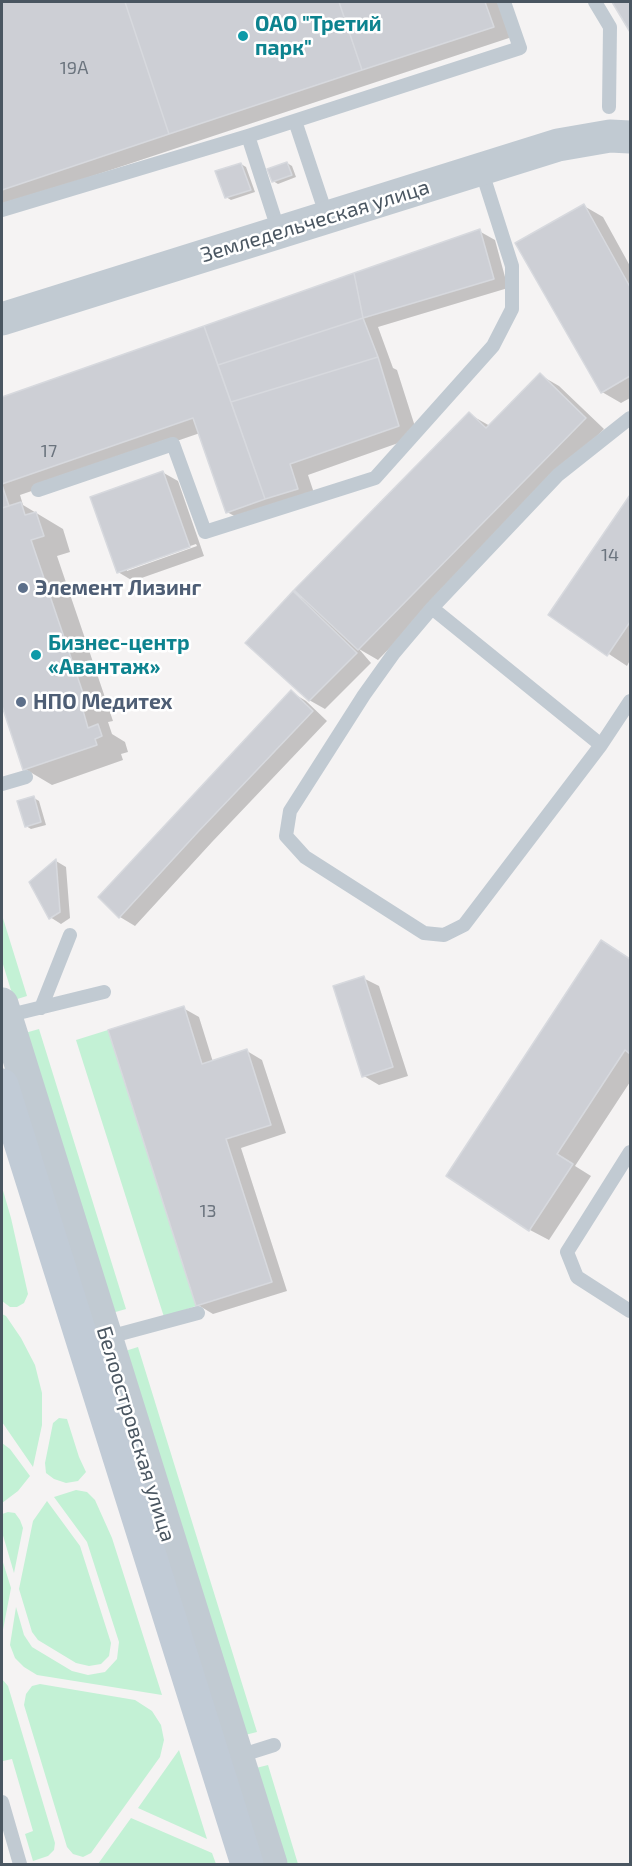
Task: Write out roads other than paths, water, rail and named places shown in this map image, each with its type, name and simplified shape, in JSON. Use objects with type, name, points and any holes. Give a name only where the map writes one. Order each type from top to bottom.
[{"type":"main road","name":"Белоостровская улица","points":[[2,1085],[8,1131],[94,1341],[226,1760],[247,1864]]},
{"type":"street","name":"Земледельческая улица","points":[[2,319],[558,145],[610,136],[630,136]]},
{"type":"street","name":"Белоостровская улица","points":[[3,1013],[94,1341]]},
{"type":"street","name":"Белоостровская улица","points":[[226,1760],[271,1864]]},
{"type":"lane","points":[[2,210],[248,136],[520,48],[504,2]]},
{"type":"lane","points":[[595,2],[610,27],[609,107]]},
{"type":"lane","points":[[295,121],[327,217]]},
{"type":"lane","points":[[248,136],[279,232]]},
{"type":"lane","points":[[38,490],[173,444],[205,532],[375,478],[493,346],[512,309],[512,266],[481,169]]},
{"type":"lane","points":[[630,418],[558,475],[432,608],[394,653],[290,811],[286,836],[305,857],[424,933],[444,936],[464,926],[601,745],[630,701]]},
{"type":"lane","points":[[432,608],[601,745]]},
{"type":"lane","points":[[2,784],[26,777]]},
{"type":"lane","points":[[41,1008],[69,935]]},
{"type":"lane","points":[[3,1013],[41,1008],[104,992]]},
{"type":"lane","points":[[630,1152],[567,1252],[577,1277],[630,1311]]},
{"type":"lane","points":[[94,1341],[198,1313]]},
{"type":"lane","points":[[226,1760],[274,1745]]},
{"type":"lane","points":[[2,1802],[20,1864]]},
{"type":"place","name":"ОАО \"Третий парк\"","points":[[243,36]]},
{"type":"place","name":"Элемент Лизинг","points":[[23,588]]},
{"type":"place","name":"Бизнес-центр «Авантаж»","points":[[36,655]]},
{"type":"place","name":"НПО Медитех","points":[[21,702]]}]
